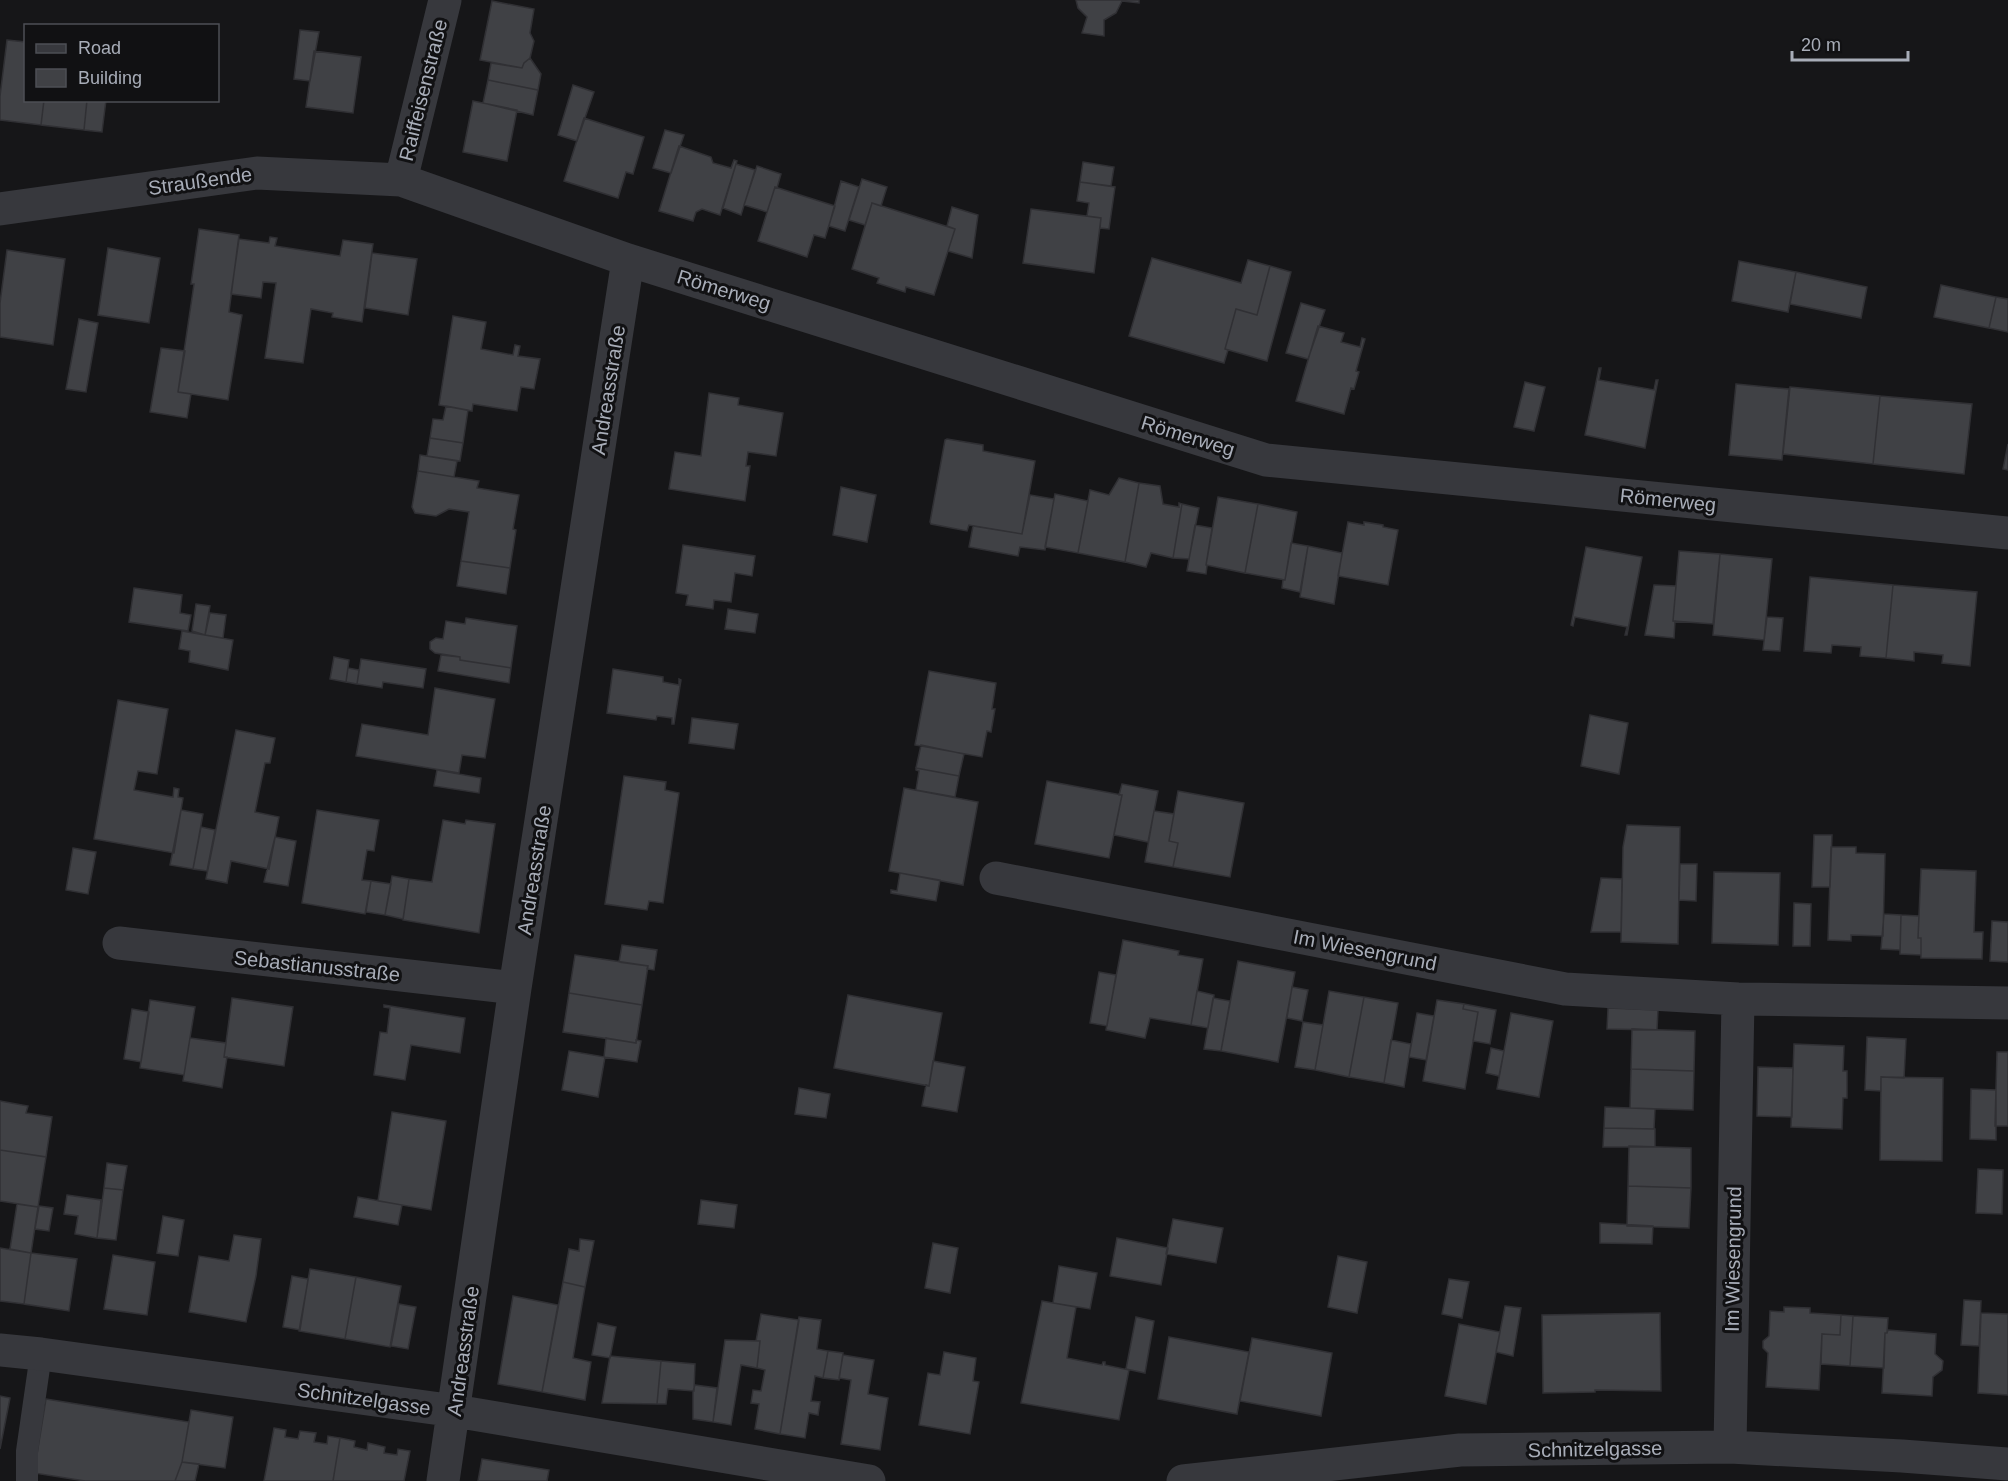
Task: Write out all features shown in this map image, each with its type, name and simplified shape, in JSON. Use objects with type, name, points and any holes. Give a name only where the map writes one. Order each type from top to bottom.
[{"type":"street","name":"Raiffeisenstraße","points":[[401,180],[445,0]]},
{"type":"street","name":"Straußende","points":[[0,209],[256,173],[401,180]]},
{"type":"street","name":"Römerweg","points":[[401,180],[628,260],[1266,460],[2008,533]]},
{"type":"street","name":"Andreasstraße","points":[[443,1481],[515,988],[628,260]]},
{"type":"street","name":"Im Wiesengrund","points":[[996,878],[1565,988],[1738,999],[2008,1003]]},
{"type":"street","name":"Sebastianusstraße","points":[[119,943],[515,988]]},
{"type":"street","name":"Im Wiesengrund","points":[[1730,1447],[1738,999]]},
{"type":"street","name":"Schnitzelgasse","points":[[0,1350],[454,1411],[869,1481]]},
{"type":"street","name":"Schnitzelgasse","points":[[1183,1481],[1460,1450],[1730,1447],[1901,1468],[2008,1464]]},
{"type":"lane","points":[[27,1481],[27,1451],[41,1354]]},
{"type":"building","points":[[1076,0],[1139,0],[1139,3],[1122,1],[1116,13],[1104,20],[1104,36],[1082,33],[1087,17],[1078,8]]},
{"type":"building","points":[[492,1],[534,9],[530,33],[534,41],[530,58],[522,68],[480,60]]},
{"type":"building","points":[[300,30],[319,32],[310,81],[294,79]]},
{"type":"building","points":[[7,40],[24,42],[24,102],[44,102],[41,125],[0,120],[0,96]]},
{"type":"building","points":[[314,51],[361,57],[353,113],[306,107]]},
{"type":"building","points":[[530,58],[541,74],[538,90],[488,80],[491,63],[522,68]]},
{"type":"building","points":[[488,80],[538,90],[533,115],[483,103]]},
{"type":"building","points":[[573,85],[594,92],[577,141],[558,135]]},
{"type":"building","points":[[473,101],[517,110],[507,161],[463,152]]},
{"type":"building","points":[[44,102],[87,102],[84,130],[41,125]]},
{"type":"building","points":[[87,102],[106,102],[102,132],[84,130]]},
{"type":"building","points":[[584,118],[644,137],[633,174],[626,172],[618,198],[564,181]]},
{"type":"building","points":[[665,130],[684,135],[671,173],[653,168]]},
{"type":"building","points":[[679,146],[711,157],[713,163],[731,168],[734,160],[737,161],[720,215],[702,209],[696,212],[693,221],[659,211]]},
{"type":"building","points":[[1083,162],[1114,167],[1111,186],[1080,182]]},
{"type":"building","points":[[736,164],[755,170],[741,215],[723,208]]},
{"type":"building","points":[[757,166],[781,174],[767,212],[744,205]]},
{"type":"building","points":[[862,179],[887,187],[881,206],[872,203],[865,225],[849,220]]},
{"type":"building","points":[[841,181],[859,187],[845,231],[829,226]]},
{"type":"building","points":[[1080,182],[1115,187],[1109,229],[1100,228],[1101,218],[1087,216],[1089,203],[1077,201]]},
{"type":"building","points":[[775,187],[835,206],[825,238],[814,235],[807,257],[758,241]]},
{"type":"building","points":[[872,203],[955,229],[934,295],[906,287],[905,292],[877,283],[879,278],[852,269]]},
{"type":"building","points":[[952,207],[978,215],[972,258],[948,251],[955,229],[947,226]]},
{"type":"building","points":[[1031,209],[1101,218],[1094,273],[1023,263]]},
{"type":"building","points":[[199,229],[239,235],[229,312],[242,315],[228,400],[178,392],[194,284],[191,284]]},
{"type":"building","points":[[270,237],[277,238],[275,246],[340,256],[343,240],[373,244],[362,322],[332,317],[333,313],[311,309],[303,363],[265,358],[276,283],[263,282],[261,298],[231,294],[239,239],[269,243]]},
{"type":"building","points":[[108,248],[160,258],[149,323],[98,315]]},
{"type":"building","points":[[7,250],[65,259],[53,345],[0,337],[0,303]]},
{"type":"building","points":[[372,253],[417,259],[408,315],[365,308]]},
{"type":"building","points":[[1152,258],[1241,283],[1248,260],[1270,266],[1257,315],[1236,309],[1225,349],[1228,350],[1224,363],[1129,336]]},
{"type":"building","points":[[1739,261],[1796,272],[1788,312],[1732,301]]},
{"type":"building","points":[[1270,266],[1291,272],[1267,361],[1225,349],[1236,309],[1257,315]]},
{"type":"building","points":[[1796,272],[1867,287],[1861,318],[1790,304]]},
{"type":"building","points":[[1941,285],[1996,297],[1989,328],[1934,317]]},
{"type":"building","points":[[1996,297],[2008,299],[2008,332],[1989,328]]},
{"type":"building","points":[[1301,303],[1325,310],[1308,359],[1286,353]]},
{"type":"building","points":[[453,316],[486,322],[481,349],[513,355],[515,345],[520,346],[518,356],[540,359],[534,389],[521,387],[517,411],[473,404],[472,411],[439,405]]},
{"type":"building","points":[[79,319],[98,323],[86,392],[66,389]]},
{"type":"building","points":[[1318,326],[1344,333],[1341,342],[1360,347],[1362,338],[1365,339],[1356,371],[1359,372],[1354,389],[1351,388],[1344,414],[1296,401]]},
{"type":"building","points":[[161,348],[185,351],[178,392],[191,394],[187,418],[150,412]]},
{"type":"building","points":[[1599,368],[1601,368],[1599,380],[1654,390],[1656,380],[1658,380],[1645,448],[1585,435]]},
{"type":"building","points":[[1525,382],[1545,387],[1534,431],[1514,427]]},
{"type":"building","points":[[1736,384],[1789,389],[1782,460],[1729,455]]},
{"type":"building","points":[[1790,387],[1880,396],[1873,464],[1783,454]]},
{"type":"building","points":[[709,393],[739,398],[738,405],[783,413],[776,456],[748,452],[746,466],[750,466],[745,501],[669,489],[675,452],[701,456]]},
{"type":"building","points":[[1880,396],[1972,404],[1964,474],[1873,464]]},
{"type":"building","points":[[446,406],[468,410],[463,443],[430,438],[433,419],[443,420]]},
{"type":"building","points":[[430,438],[463,443],[460,461],[427,456]]},
{"type":"building","points":[[947,439],[983,445],[983,451],[1035,461],[1022,534],[969,525],[967,531],[931,524]]},
{"type":"building","points":[[2008,444],[2008,470],[2003,469]]},
{"type":"building","points":[[420,455],[457,461],[454,477],[418,471]]},
{"type":"building","points":[[418,471],[479,481],[477,488],[519,495],[510,568],[461,561],[469,512],[449,509],[436,516],[415,513],[412,507]]},
{"type":"building","points":[[1119,478],[1139,483],[1125,562],[1078,553],[1090,490],[1109,495]]},
{"type":"building","points":[[1139,483],[1160,486],[1163,504],[1179,507],[1179,503],[1182,504],[1173,558],[1151,553],[1146,567],[1125,562]]},
{"type":"building","points":[[841,487],[876,495],[867,542],[833,535]]},
{"type":"building","points":[[1055,494],[1088,501],[1078,553],[1045,547]]},
{"type":"building","points":[[1030,495],[1054,499],[1045,550],[1020,547],[1018,556],[969,547],[973,526],[1022,534]]},
{"type":"building","points":[[1218,497],[1258,504],[1245,573],[1206,565]]},
{"type":"building","points":[[1182,504],[1199,508],[1189,559],[1173,558]]},
{"type":"building","points":[[1258,504],[1297,512],[1285,580],[1245,573]]},
{"type":"building","points":[[1348,522],[1383,525],[1383,527],[1398,530],[1388,585],[1338,576]]},
{"type":"building","points":[[1195,525],[1212,528],[1206,574],[1187,571]]},
{"type":"building","points":[[1291,543],[1308,546],[1300,592],[1282,588]]},
{"type":"building","points":[[683,545],[755,556],[752,576],[735,573],[731,602],[714,600],[713,609],[686,605],[688,595],[676,593]]},
{"type":"building","points":[[1308,546],[1342,553],[1334,604],[1300,597]]},
{"type":"building","points":[[1586,547],[1642,557],[1627,635],[1625,635],[1627,627],[1575,617],[1573,626],[1571,625]]},
{"type":"building","points":[[1679,551],[1720,554],[1713,624],[1673,621]]},
{"type":"building","points":[[1720,554],[1772,559],[1764,640],[1713,635]]},
{"type":"building","points":[[461,561],[510,568],[506,594],[457,586]]},
{"type":"building","points":[[1810,577],[1893,585],[1886,658],[1860,656],[1861,647],[1832,645],[1831,653],[1804,651]]},
{"type":"building","points":[[1654,585],[1676,586],[1674,638],[1645,635]]},
{"type":"building","points":[[1893,585],[1977,592],[1970,666],[1942,663],[1943,655],[1914,652],[1914,661],[1886,658]]},
{"type":"building","points":[[134,588],[182,595],[180,613],[191,615],[188,631],[129,622]]},
{"type":"building","points":[[196,604],[210,606],[205,635],[192,631]]},
{"type":"building","points":[[728,609],[758,614],[755,633],[725,629]]},
{"type":"building","points":[[210,613],[226,615],[223,638],[205,635]]},
{"type":"building","points":[[1767,617],[1783,618],[1780,651],[1763,650]]},
{"type":"building","points":[[466,618],[517,626],[511,668],[460,660],[460,657],[435,653],[430,649],[430,642],[436,638],[443,639],[446,621],[465,624]]},
{"type":"building","points":[[182,631],[233,640],[228,670],[189,662],[190,651],[179,649]]},
{"type":"building","points":[[441,655],[511,668],[509,683],[438,671]]},
{"type":"building","points":[[334,657],[349,660],[346,682],[330,679]]},
{"type":"building","points":[[361,659],[426,669],[423,688],[383,682],[382,688],[357,684]]},
{"type":"building","points":[[348,668],[359,670],[357,684],[346,682]]},
{"type":"building","points":[[613,669],[663,677],[663,682],[679,685],[679,679],[681,680],[674,724],[672,724],[672,718],[657,716],[656,720],[607,713]]},
{"type":"building","points":[[929,671],[996,683],[991,732],[987,731],[982,757],[915,745]]},
{"type":"building","points":[[435,688],[495,699],[485,758],[462,755],[459,773],[356,756],[362,724],[428,735]]},
{"type":"building","points":[[118,700],[168,709],[157,774],[138,771],[134,790],[173,797],[174,788],[179,789],[178,797],[183,798],[174,853],[94,839]]},
{"type":"building","points":[[1590,715],[1628,723],[1619,774],[1581,766]]},
{"type":"building","points":[[692,718],[738,724],[734,749],[689,743]]},
{"type":"building","points":[[236,730],[275,738],[270,763],[265,763],[255,812],[279,817],[269,869],[231,861],[227,883],[206,879]]},
{"type":"building","points":[[921,745],[964,754],[959,776],[916,768]]},
{"type":"building","points":[[916,768],[959,776],[955,797],[916,790],[919,771]]},
{"type":"building","points":[[437,770],[481,778],[479,793],[434,786]]},
{"type":"building","points":[[624,776],[666,782],[665,790],[679,793],[663,903],[649,901],[647,910],[605,904]]},
{"type":"building","points":[[1047,781],[1122,795],[1109,858],[1035,844]]},
{"type":"building","points":[[1122,784],[1158,791],[1148,842],[1114,835]]},
{"type":"building","points":[[904,788],[978,802],[963,885],[889,871]]},
{"type":"building","points":[[1178,791],[1244,803],[1230,877],[1173,867],[1178,843],[1169,841]]},
{"type":"building","points":[[181,810],[203,814],[193,869],[170,865]]},
{"type":"building","points":[[317,810],[379,820],[374,851],[367,850],[362,880],[371,881],[365,914],[302,903]]},
{"type":"building","points":[[1154,811],[1174,814],[1169,841],[1178,843],[1173,867],[1145,862]]},
{"type":"building","points":[[443,820],[465,824],[466,820],[495,824],[479,933],[403,920],[409,879],[432,882]]},
{"type":"building","points":[[1627,825],[1680,827],[1678,944],[1621,942],[1623,847]]},
{"type":"building","points":[[201,827],[215,830],[207,871],[193,869]]},
{"type":"building","points":[[1814,835],[1832,835],[1830,887],[1812,887]]},
{"type":"building","points":[[275,837],[296,841],[288,886],[264,882]]},
{"type":"building","points":[[1831,847],[1856,847],[1856,853],[1885,854],[1883,936],[1851,935],[1851,941],[1828,940]]},
{"type":"building","points":[[73,848],[96,852],[88,894],[66,890]]},
{"type":"building","points":[[1680,864],[1697,864],[1696,901],[1679,900]]},
{"type":"building","points":[[1921,869],[1976,871],[1974,932],[1983,932],[1982,959],[1921,958],[1921,938],[1918,938]]},
{"type":"building","points":[[1714,872],[1780,873],[1778,945],[1712,943]]},
{"type":"building","points":[[900,873],[940,880],[936,901],[891,893],[891,890],[897,891]]},
{"type":"building","points":[[392,876],[409,879],[403,919],[385,915]]},
{"type":"building","points":[[1601,878],[1622,879],[1621,932],[1591,932]]},
{"type":"building","points":[[371,881],[391,884],[385,915],[366,912]]},
{"type":"building","points":[[1794,903],[1811,904],[1810,946],[1793,946]]},
{"type":"building","points":[[1884,914],[1901,915],[1900,950],[1881,949]]},
{"type":"building","points":[[1901,915],[1919,916],[1918,938],[1921,938],[1921,955],[1900,954]]},
{"type":"building","points":[[1992,921],[2008,922],[2008,962],[1990,961]]},
{"type":"building","points":[[1123,940],[1179,951],[1178,955],[1203,959],[1191,1025],[1150,1018],[1145,1038],[1106,1030]]},
{"type":"building","points":[[622,945],[657,950],[654,970],[647,969],[648,966],[619,962]]},
{"type":"building","points":[[575,955],[648,966],[642,1005],[569,993]]},
{"type":"building","points":[[1238,961],[1295,972],[1278,1062],[1221,1051]]},
{"type":"building","points":[[1099,972],[1116,975],[1107,1026],[1090,1023]]},
{"type":"building","points":[[1292,987],[1308,990],[1302,1021],[1287,1018]]},
{"type":"building","points":[[1197,991],[1214,995],[1208,1028],[1191,1025]]},
{"type":"building","points":[[1329,991],[1364,997],[1349,1077],[1315,1070]]},
{"type":"building","points":[[569,993],[642,1005],[636,1043],[563,1032]]},
{"type":"building","points":[[848,995],[942,1013],[929,1086],[834,1068]]},
{"type":"building","points":[[1364,997],[1398,1003],[1384,1083],[1349,1077]]},
{"type":"building","points":[[232,998],[293,1007],[284,1066],[224,1057]]},
{"type":"building","points":[[1213,998],[1230,1001],[1221,1051],[1204,1049]]},
{"type":"building","points":[[150,1000],[195,1007],[184,1075],[140,1068]]},
{"type":"building","points":[[1437,1000],[1464,1004],[1463,1009],[1478,1012],[1465,1089],[1423,1081]]},
{"type":"building","points":[[1464,1004],[1496,1010],[1490,1044],[1473,1041],[1478,1012],[1463,1009]]},
{"type":"building","points":[[384,1005],[465,1018],[460,1053],[411,1045],[405,1080],[374,1075],[380,1032],[387,1033],[390,1008]]},
{"type":"building","points":[[1608,1008],[1658,1010],[1657,1030],[1607,1029]]},
{"type":"building","points":[[132,1009],[149,1012],[141,1062],[124,1059]]},
{"type":"building","points":[[1417,1013],[1434,1016],[1426,1060],[1409,1057]]},
{"type":"building","points":[[1511,1013],[1553,1021],[1539,1097],[1497,1089]]},
{"type":"building","points":[[1303,1022],[1323,1025],[1315,1070],[1295,1067]]},
{"type":"building","points":[[1632,1029],[1695,1031],[1694,1071],[1631,1069]]},
{"type":"building","points":[[1867,1037],[1906,1039],[1904,1078],[1881,1077],[1881,1091],[1865,1090]]},
{"type":"building","points":[[190,1038],[226,1043],[224,1057],[227,1057],[222,1088],[183,1081]]},
{"type":"building","points":[[606,1038],[636,1043],[636,1040],[641,1041],[637,1062],[604,1057]]},
{"type":"building","points":[[1391,1040],[1411,1044],[1404,1087],[1384,1083]]},
{"type":"building","points":[[1794,1044],[1844,1046],[1843,1071],[1847,1071],[1847,1098],[1843,1098],[1842,1129],[1791,1127]]},
{"type":"building","points":[[1491,1048],[1504,1051],[1499,1076],[1486,1073]]},
{"type":"building","points":[[569,1051],[605,1057],[598,1097],[562,1090]]},
{"type":"building","points":[[1997,1052],[2008,1052],[2008,1126],[1995,1126]]},
{"type":"building","points":[[933,1061],[965,1067],[957,1112],[922,1106],[926,1085],[929,1086]]},
{"type":"building","points":[[1758,1067],[1793,1068],[1792,1117],[1757,1116]]},
{"type":"building","points":[[1631,1069],[1694,1071],[1693,1110],[1630,1108]]},
{"type":"building","points":[[1881,1077],[1943,1078],[1942,1161],[1880,1160]]},
{"type":"building","points":[[799,1088],[830,1094],[826,1118],[795,1114]]},
{"type":"building","points":[[1971,1089],[1996,1090],[1996,1140],[1970,1139]]},
{"type":"building","points":[[0,1101],[28,1106],[26,1113],[52,1117],[46,1157],[0,1150]]},
{"type":"building","points":[[1605,1107],[1655,1109],[1654,1129],[1604,1128]]},
{"type":"building","points":[[392,1112],[446,1121],[431,1210],[378,1201]]},
{"type":"building","points":[[1604,1128],[1655,1129],[1655,1147],[1603,1147]]},
{"type":"building","points":[[1629,1146],[1691,1148],[1691,1188],[1628,1186]]},
{"type":"building","points":[[0,1150],[46,1157],[38,1207],[0,1201]]},
{"type":"building","points":[[107,1163],[127,1166],[123,1190],[104,1188]]},
{"type":"building","points":[[1978,1169],[2003,1170],[2002,1214],[1976,1213]]},
{"type":"building","points":[[1628,1186],[1691,1188],[1689,1228],[1627,1226]]},
{"type":"building","points":[[104,1188],[123,1190],[116,1240],[97,1238]]},
{"type":"building","points":[[67,1195],[101,1200],[97,1238],[75,1234],[78,1216],[64,1214]]},
{"type":"building","points":[[358,1197],[402,1205],[398,1225],[354,1217]]},
{"type":"building","points":[[701,1200],[737,1205],[734,1228],[698,1224]]},
{"type":"building","points":[[17,1204],[38,1207],[31,1253],[10,1249]]},
{"type":"building","points":[[39,1206],[53,1208],[49,1231],[35,1229]]},
{"type":"building","points":[[163,1216],[184,1220],[178,1256],[157,1253]]},
{"type":"building","points":[[1173,1219],[1223,1228],[1216,1263],[1166,1254]]},
{"type":"building","points":[[1600,1223],[1653,1226],[1652,1244],[1600,1243]]},
{"type":"building","points":[[234,1235],[261,1239],[246,1322],[189,1312],[199,1256],[229,1261]]},
{"type":"building","points":[[1117,1238],[1168,1248],[1161,1285],[1110,1276]]},
{"type":"building","points":[[580,1239],[594,1241],[585,1287],[563,1282],[569,1249],[579,1251]]},
{"type":"building","points":[[933,1243],[958,1248],[950,1293],[925,1288]]},
{"type":"building","points":[[0,1248],[31,1253],[24,1304],[0,1301]]},
{"type":"building","points":[[31,1253],[77,1259],[69,1311],[24,1304]]},
{"type":"building","points":[[113,1255],[155,1262],[147,1315],[104,1309]]},
{"type":"building","points":[[1338,1256],[1367,1262],[1357,1313],[1328,1307]]},
{"type":"building","points":[[1059,1266],[1097,1273],[1090,1309],[1053,1303]]},
{"type":"building","points":[[310,1269],[356,1277],[345,1339],[299,1331]]},
{"type":"building","points":[[292,1276],[308,1279],[300,1330],[283,1327]]},
{"type":"building","points":[[356,1277],[401,1286],[390,1347],[345,1339]]},
{"type":"building","points":[[1449,1279],[1469,1282],[1462,1318],[1442,1314]]},
{"type":"building","points":[[563,1282],[585,1287],[573,1358],[591,1362],[585,1400],[542,1392]]},
{"type":"building","points":[[513,1296],[558,1305],[542,1392],[498,1384]]},
{"type":"building","points":[[1964,1300],[1981,1301],[1979,1346],[1961,1345]]},
{"type":"building","points":[[1042,1301],[1076,1307],[1067,1358],[1102,1365],[1105,1362],[1105,1365],[1129,1370],[1119,1420],[1021,1403]]},
{"type":"building","points":[[399,1304],[416,1307],[408,1349],[391,1346]]},
{"type":"building","points":[[1505,1306],[1521,1308],[1513,1356],[1496,1352]]},
{"type":"building","points":[[1784,1307],[1810,1308],[1810,1313],[1841,1315],[1840,1335],[1822,1334],[1819,1390],[1766,1387],[1768,1353],[1763,1348],[1763,1341],[1769,1336],[1770,1311],[1784,1312]]},
{"type":"building","points":[[1660,1313],[1661,1391],[1595,1390],[1595,1392],[1543,1393],[1542,1315]]},
{"type":"building","points":[[1981,1313],[2008,1314],[2008,1395],[1978,1393]]},
{"type":"building","points":[[761,1314],[799,1320],[780,1434],[755,1429],[759,1404],[751,1403],[753,1390],[761,1391],[765,1370],[757,1368],[760,1341],[756,1341]]},
{"type":"building","points":[[1841,1315],[1853,1316],[1850,1366],[1821,1364],[1822,1334],[1840,1335]]},
{"type":"building","points":[[1853,1316],[1888,1318],[1884,1368],[1850,1366]]},
{"type":"building","points":[[799,1317],[821,1320],[817,1349],[828,1351],[823,1378],[815,1376],[811,1401],[820,1402],[818,1415],[809,1413],[805,1438],[780,1434]]},
{"type":"building","points":[[1136,1317],[1154,1321],[1145,1373],[1126,1369]]},
{"type":"building","points":[[598,1323],[616,1327],[610,1358],[592,1355]]},
{"type":"building","points":[[1459,1324],[1500,1332],[1486,1404],[1445,1396]]},
{"type":"building","points":[[1888,1330],[1936,1334],[1935,1354],[1943,1361],[1942,1370],[1933,1377],[1932,1396],[1882,1393],[1885,1333]]},
{"type":"building","points":[[1169,1337],[1249,1352],[1237,1414],[1158,1399]]},
{"type":"building","points":[[1252,1338],[1332,1353],[1321,1416],[1240,1401]]},
{"type":"building","points":[[725,1340],[760,1341],[757,1368],[741,1365],[731,1425],[713,1422]]},
{"type":"building","points":[[828,1351],[843,1353],[839,1380],[823,1378]]},
{"type":"building","points":[[944,1352],[976,1358],[973,1381],[979,1382],[970,1434],[919,1425],[928,1373],[940,1375]]},
{"type":"building","points":[[843,1355],[874,1360],[868,1394],[888,1398],[880,1450],[841,1444],[851,1380],[839,1378]]},
{"type":"building","points":[[610,1356],[661,1361],[657,1404],[602,1403]]},
{"type":"building","points":[[661,1361],[695,1364],[694,1391],[668,1389],[666,1404],[657,1404]]},
{"type":"building","points":[[695,1385],[717,1388],[713,1422],[693,1419]]},
{"type":"building","points":[[0,1396],[10,1398],[0,1449]]},
{"type":"building","points":[[46,1399],[189,1422],[182,1462],[175,1481],[85,1481],[34,1473]]},
{"type":"building","points":[[191,1410],[233,1417],[225,1468],[182,1462]]},
{"type":"building","points":[[274,1428],[286,1430],[285,1437],[298,1439],[300,1431],[316,1433],[314,1442],[327,1444],[328,1436],[340,1438],[333,1481],[264,1481]]},
{"type":"building","points":[[340,1438],[355,1441],[354,1447],[367,1450],[368,1443],[385,1447],[384,1453],[397,1455],[398,1449],[410,1451],[404,1481],[333,1481]]},
{"type":"building","points":[[482,1459],[549,1470],[547,1481],[478,1481]]},
{"type":"building","points":[[182,1462],[199,1464],[195,1481],[175,1481]]}]
